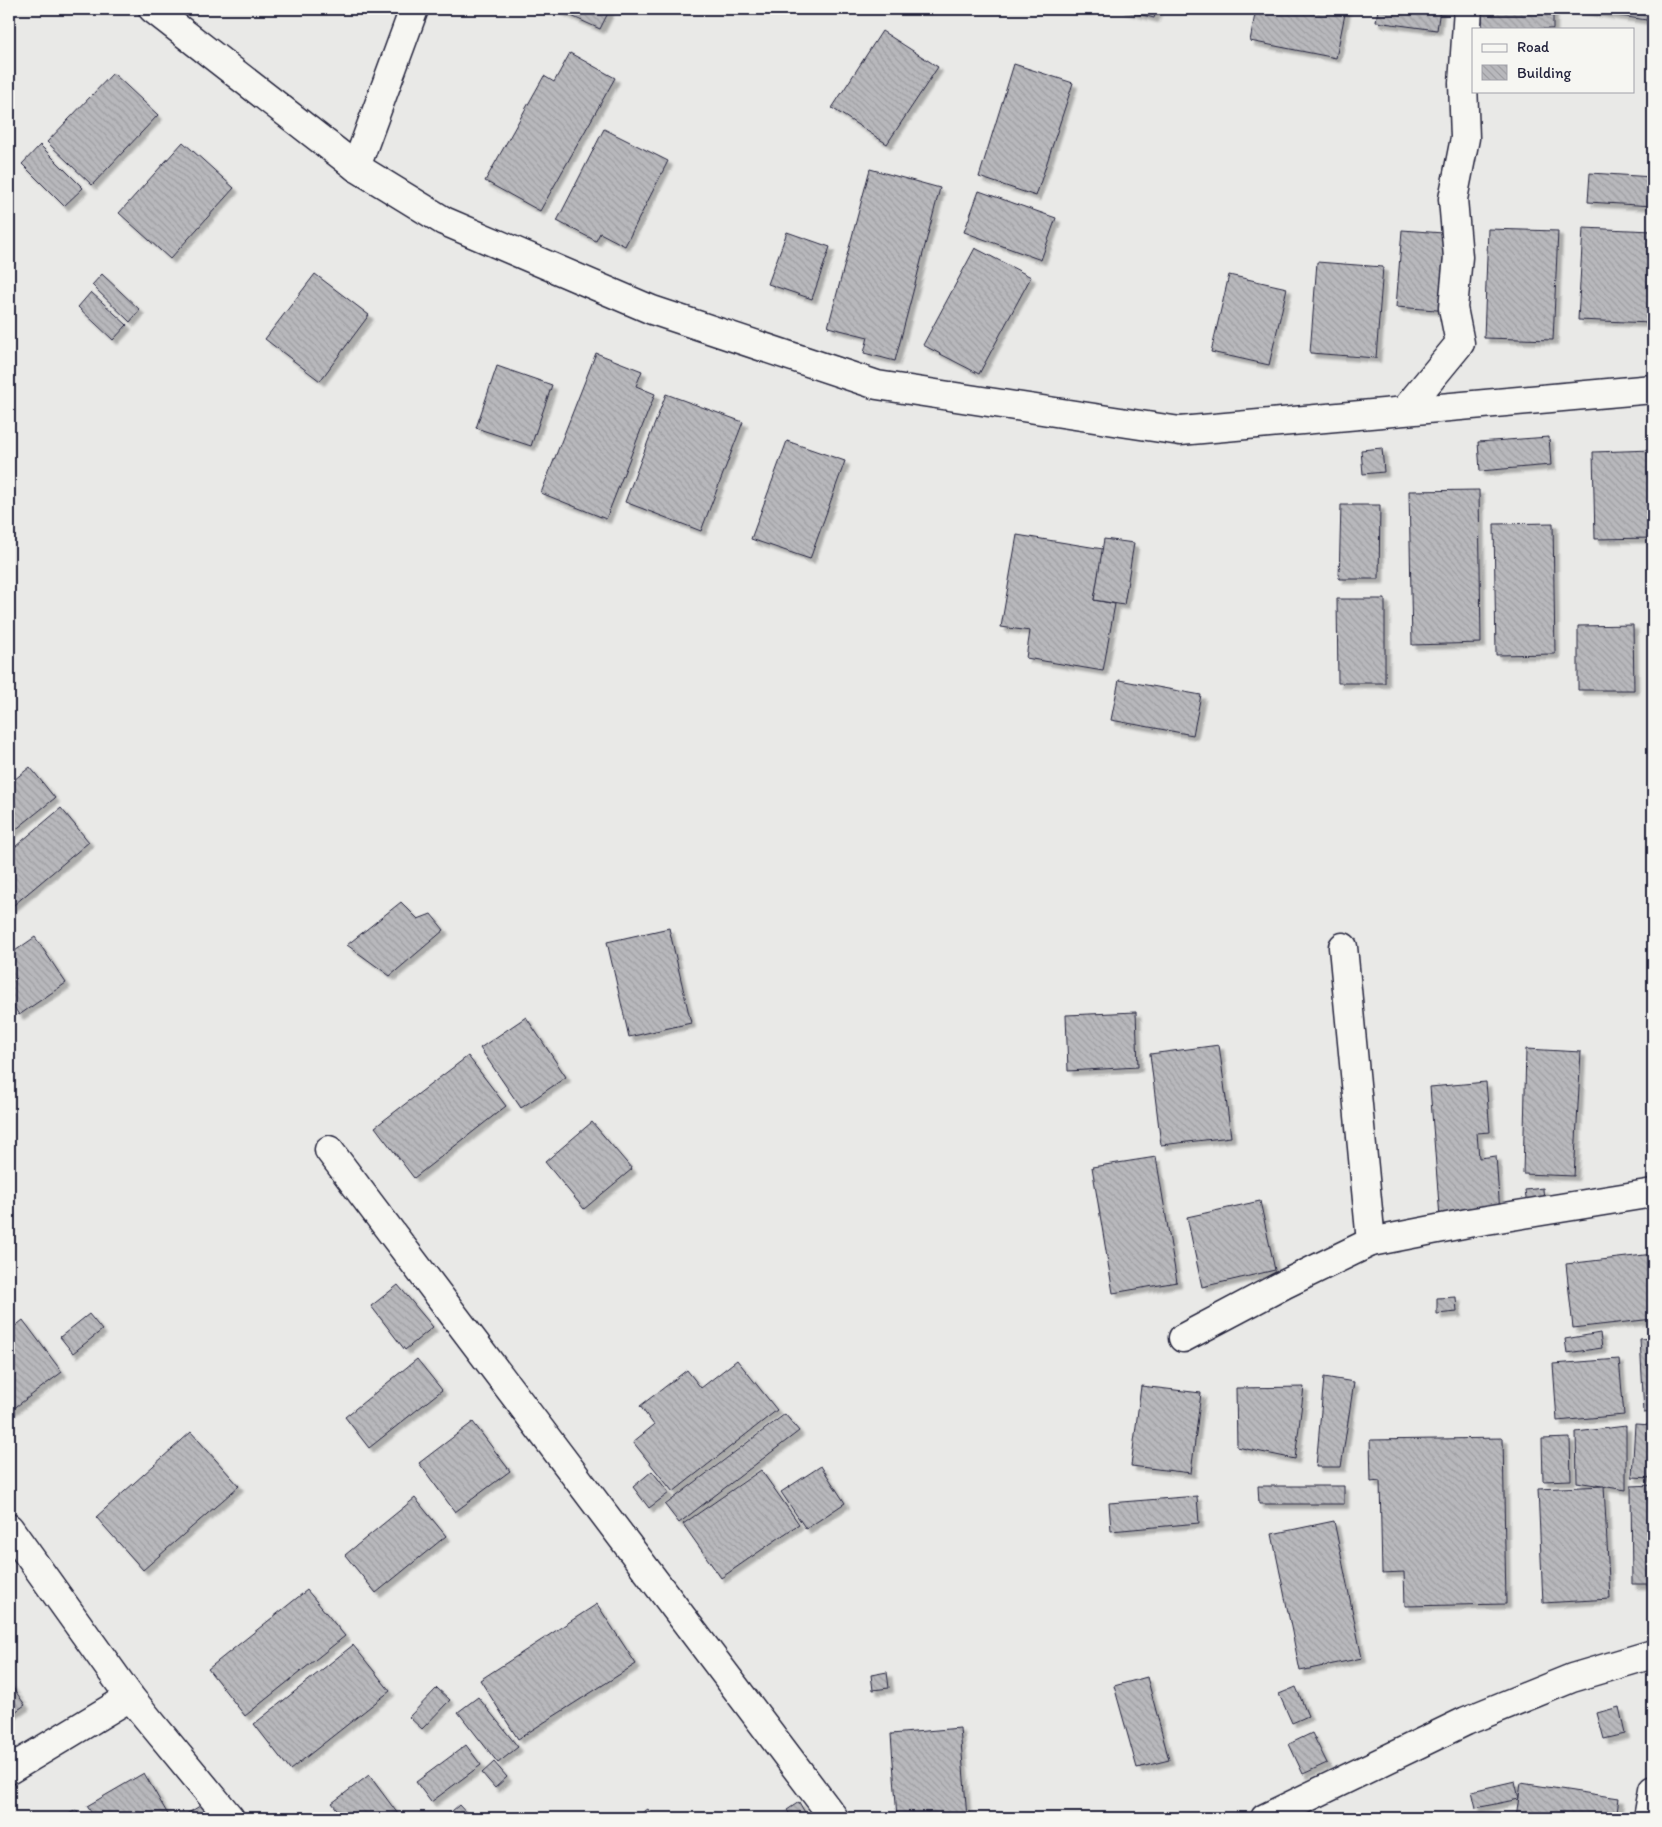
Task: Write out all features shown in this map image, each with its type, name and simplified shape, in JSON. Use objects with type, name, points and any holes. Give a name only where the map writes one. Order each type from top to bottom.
[{"type":"street","points":[[153,9],[356,167],[444,221],[652,310],[877,385],[1180,431],[1653,389]]},
{"type":"street","points":[[356,167],[414,9]]},
{"type":"street","points":[[1405,410],[1460,343],[1453,308],[1458,257],[1453,199],[1465,138],[1463,83],[1468,9]]},
{"type":"street","points":[[1344,947],[1370,1242]]},
{"type":"street","points":[[329,1150],[834,1818]]},
{"type":"street","points":[[1183,1338],[1370,1242],[1468,1223],[1653,1193]]},
{"type":"street","points":[[9,1528],[130,1697],[230,1818]]},
{"type":"street","points":[[1265,1818],[1466,1721],[1572,1678],[1653,1654]]},
{"type":"street","points":[[9,1770],[130,1697]]},
{"type":"street","points":[[1648,1818],[1653,1790]]},
{"type":"building","points":[[556,9],[610,9],[600,29]]},
{"type":"building","points":[[1120,9],[1157,9],[1154,18]]},
{"type":"building","points":[[1256,9],[1346,9],[1336,58],[1250,41]]},
{"type":"building","points":[[1378,9],[1440,9],[1437,30],[1376,22]]},
{"type":"building","points":[[1482,9],[1553,9],[1553,28],[1482,28]]},
{"type":"building","points":[[1574,9],[1653,9],[1653,21],[1582,10]]},
{"type":"building","points":[[882,31],[938,67],[887,144],[832,108]]},
{"type":"building","points":[[570,53],[615,78],[540,211],[485,181],[544,76],[554,82]]},
{"type":"building","points":[[1014,64],[1073,83],[1036,196],[979,177]]},
{"type":"building","points":[[113,73],[158,115],[92,185],[47,142]]},
{"type":"building","points":[[604,129],[668,161],[625,246],[600,233],[596,241],[557,221]]},
{"type":"building","points":[[183,142],[234,188],[170,259],[119,213]]},
{"type":"building","points":[[40,145],[83,188],[64,206],[22,164]]},
{"type":"building","points":[[870,169],[940,188],[895,361],[864,353],[868,337],[828,327]]},
{"type":"building","points":[[1590,173],[1653,177],[1653,206],[1588,202]]},
{"type":"building","points":[[979,191],[1056,218],[1041,260],[964,232]]},
{"type":"building","points":[[1583,228],[1653,231],[1651,323],[1578,320]]},
{"type":"building","points":[[1488,229],[1558,231],[1553,340],[1484,338]]},
{"type":"building","points":[[1402,230],[1457,234],[1450,311],[1396,307]]},
{"type":"building","points":[[787,232],[830,247],[812,299],[768,284]]},
{"type":"building","points":[[975,248],[1031,277],[979,374],[923,345]]},
{"type":"building","points":[[1317,262],[1383,267],[1376,358],[1310,353]]},
{"type":"building","points":[[102,274],[140,310],[130,322],[92,285]]},
{"type":"building","points":[[315,274],[369,315],[320,381],[265,339]]},
{"type":"building","points":[[1229,275],[1287,288],[1269,365],[1211,352]]},
{"type":"building","points":[[91,292],[127,325],[113,340],[78,307]]},
{"type":"building","points":[[596,353],[642,371],[636,386],[655,394],[606,519],[541,493]]},
{"type":"building","points":[[497,366],[552,385],[531,446],[476,428]]},
{"type":"building","points":[[666,394],[743,422],[701,531],[625,502]]},
{"type":"building","points":[[1549,437],[1551,465],[1480,471],[1478,442]]},
{"type":"building","points":[[787,441],[845,461],[810,559],[751,539]]},
{"type":"building","points":[[1382,448],[1384,472],[1363,474],[1361,450]]},
{"type":"building","points":[[1653,450],[1653,538],[1595,539],[1593,452]]},
{"type":"building","points":[[1479,490],[1481,643],[1412,645],[1409,491]]},
{"type":"building","points":[[1341,505],[1380,505],[1379,579],[1339,579]]},
{"type":"building","points":[[1553,523],[1555,654],[1496,655],[1494,524]]},
{"type":"building","points":[[1017,535],[1103,549],[1094,600],[1115,604],[1103,671],[1026,658],[1030,631],[1001,627]]},
{"type":"building","points":[[1104,539],[1134,543],[1124,605],[1094,600]]},
{"type":"building","points":[[1337,599],[1385,599],[1385,683],[1338,683]]},
{"type":"building","points":[[1633,625],[1634,690],[1578,690],[1578,626]]},
{"type":"building","points":[[1119,680],[1201,695],[1193,735],[1111,720]]},
{"type":"building","points":[[30,767],[55,798],[9,835],[9,784]]},
{"type":"building","points":[[61,808],[89,842],[9,909],[9,852]]},
{"type":"building","points":[[401,902],[418,919],[431,914],[444,930],[390,976],[347,945]]},
{"type":"building","points":[[669,928],[691,1023],[629,1037],[607,942]]},
{"type":"building","points":[[35,937],[66,983],[19,1015],[9,999],[9,955]]},
{"type":"building","points":[[1136,1012],[1138,1067],[1068,1071],[1066,1015]]},
{"type":"building","points":[[526,1017],[566,1077],[521,1108],[480,1048]]},
{"type":"building","points":[[1219,1045],[1231,1137],[1161,1145],[1150,1054]]},
{"type":"building","points":[[1526,1049],[1581,1052],[1574,1176],[1523,1174]]},
{"type":"building","points":[[468,1056],[506,1106],[414,1178],[375,1127]]},
{"type":"building","points":[[1486,1082],[1490,1132],[1477,1133],[1479,1158],[1496,1156],[1500,1213],[1440,1218],[1430,1087]]},
{"type":"building","points":[[592,1122],[632,1169],[584,1209],[545,1162]]},
{"type":"building","points":[[1156,1157],[1177,1282],[1113,1293],[1092,1167]]},
{"type":"building","points":[[1543,1188],[1544,1203],[1527,1206],[1525,1190]]},
{"type":"building","points":[[1260,1201],[1275,1270],[1202,1287],[1187,1217]]},
{"type":"building","points":[[1653,1254],[1653,1319],[1573,1328],[1566,1264]]},
{"type":"building","points":[[398,1285],[433,1327],[405,1350],[371,1306]]},
{"type":"building","points":[[1456,1297],[1457,1312],[1437,1314],[1437,1298]]},
{"type":"building","points":[[89,1314],[102,1330],[73,1353],[60,1337]]},
{"type":"building","points":[[23,1320],[62,1372],[9,1412],[9,1331]]},
{"type":"building","points":[[1600,1333],[1602,1348],[1567,1353],[1565,1339]]},
{"type":"building","points":[[1653,1338],[1653,1412],[1644,1413],[1640,1339]]},
{"type":"building","points":[[417,1359],[442,1390],[369,1448],[345,1417]]},
{"type":"building","points":[[1619,1359],[1624,1415],[1557,1421],[1553,1364]]},
{"type":"building","points":[[737,1360],[777,1410],[673,1492],[633,1442],[654,1425],[640,1406],[687,1370],[701,1388]]},
{"type":"building","points":[[1324,1377],[1354,1382],[1341,1467],[1316,1467]]},
{"type":"building","points":[[1141,1386],[1201,1393],[1191,1473],[1131,1466]]},
{"type":"building","points":[[1304,1387],[1295,1459],[1237,1447],[1236,1388]]},
{"type":"building","points":[[785,1414],[799,1431],[679,1523],[665,1505]]},
{"type":"building","points":[[473,1422],[510,1471],[455,1512],[419,1463]]},
{"type":"building","points":[[1635,1424],[1653,1425],[1653,1478],[1632,1477]]},
{"type":"building","points":[[1626,1426],[1626,1490],[1577,1482],[1576,1432]]},
{"type":"building","points":[[191,1432],[239,1486],[143,1570],[96,1517]]},
{"type":"building","points":[[1503,1438],[1506,1604],[1405,1606],[1404,1572],[1382,1573],[1380,1481],[1371,1482],[1370,1440]]},
{"type":"building","points":[[1570,1438],[1571,1480],[1543,1481],[1542,1439]]},
{"type":"building","points":[[821,1466],[845,1503],[806,1529],[781,1492]]},
{"type":"building","points":[[761,1470],[799,1524],[721,1578],[683,1524]]},
{"type":"building","points":[[652,1471],[669,1493],[649,1508],[633,1487]]},
{"type":"building","points":[[1653,1485],[1653,1584],[1632,1584],[1631,1486]]},
{"type":"building","points":[[1258,1486],[1344,1486],[1344,1504],[1259,1504]]},
{"type":"building","points":[[1604,1486],[1610,1599],[1543,1603],[1538,1489]]},
{"type":"building","points":[[1197,1496],[1199,1523],[1111,1531],[1109,1503]]},
{"type":"building","points":[[415,1498],[446,1536],[376,1593],[345,1555]]},
{"type":"building","points":[[1334,1521],[1362,1658],[1300,1671],[1272,1534]]},
{"type":"building","points":[[307,1590],[345,1636],[245,1716],[208,1669]]},
{"type":"building","points":[[597,1604],[636,1664],[518,1739],[480,1680]]},
{"type":"building","points":[[353,1645],[390,1691],[290,1770],[254,1724]]},
{"type":"building","points":[[887,1672],[889,1688],[873,1690],[871,1675]]},
{"type":"building","points":[[1147,1677],[1169,1760],[1137,1768],[1114,1686]]},
{"type":"building","points":[[9,1682],[25,1705],[9,1716]]},
{"type":"building","points":[[1296,1687],[1308,1716],[1292,1723],[1279,1694]]},
{"type":"building","points":[[437,1688],[450,1700],[422,1729],[409,1717]]},
{"type":"building","points":[[478,1697],[518,1747],[498,1763],[458,1712]]},
{"type":"building","points":[[1619,1707],[1625,1734],[1604,1739],[1597,1713]]},
{"type":"building","points":[[960,1728],[967,1818],[897,1818],[891,1734]]},
{"type":"building","points":[[1312,1733],[1327,1763],[1303,1774],[1289,1744]]},
{"type":"building","points":[[466,1745],[481,1765],[431,1802],[416,1782]]},
{"type":"building","points":[[494,1762],[507,1777],[495,1788],[482,1773]]},
{"type":"building","points":[[144,1773],[170,1818],[95,1818],[87,1806]]},
{"type":"building","points":[[369,1775],[401,1818],[344,1818],[332,1803]]},
{"type":"building","points":[[1515,1781],[1519,1799],[1476,1808],[1472,1791]]},
{"type":"building","points":[[1521,1783],[1619,1798],[1616,1818],[1516,1818]]},
{"type":"building","points":[[799,1802],[808,1818],[792,1818],[787,1810]]},
{"type":"building","points":[[203,1804],[211,1816],[208,1818],[180,1818]]},
{"type":"building","points":[[459,1805],[471,1818],[444,1818]]},
{"type":"building","points":[[648,1809],[654,1818],[634,1818]]},
{"type":"building","points":[[76,1810],[81,1818],[62,1818]]}]
